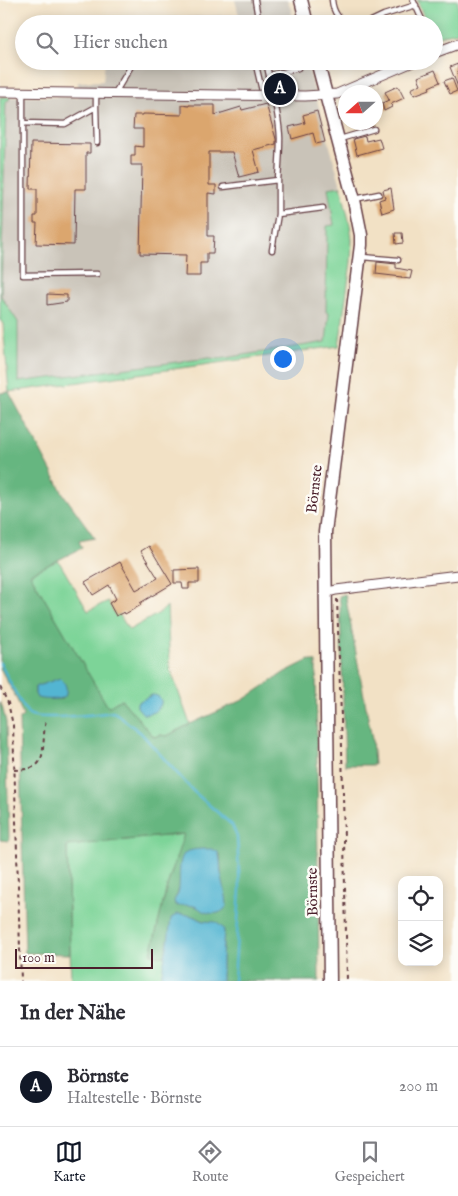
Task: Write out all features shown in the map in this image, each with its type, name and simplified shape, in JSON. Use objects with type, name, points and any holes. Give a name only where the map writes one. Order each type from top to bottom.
[{"type":"street","points":[[301,0],[305,15]]},
{"type":"street","points":[[443,49],[458,44]]},
{"type":"street","name":"Börnste","points":[[319,70],[354,200],[361,234],[361,256],[325,532],[331,592],[330,981]]},
{"type":"street","points":[[0,92],[326,95],[336,94],[393,70]]},
{"type":"street","points":[[331,592],[458,575]]},
{"type":"lane","points":[[255,0],[258,15]]},
{"type":"lane","points":[[332,0],[336,15]]},
{"type":"lane","points":[[384,15],[414,3],[420,15]]},
{"type":"lane","points":[[114,94],[129,70]]},
{"type":"lane","points":[[257,70],[263,95]]},
{"type":"lane","points":[[268,70],[274,95],[280,137],[278,214],[272,250]]},
{"type":"lane","points":[[269,76],[291,70]]},
{"type":"lane","points":[[24,93],[23,275],[97,274]]},
{"type":"lane","points":[[96,94],[97,144]]},
{"type":"lane","points":[[23,123],[65,124],[96,107]]},
{"type":"lane","points":[[338,140],[371,130]]},
{"type":"lane","points":[[223,187],[278,180]]},
{"type":"lane","points":[[354,200],[379,194]]},
{"type":"lane","points":[[278,214],[324,208]]},
{"type":"lane","points":[[361,256],[398,260]]},
{"type":"path","points":[[331,592],[338,602],[347,981]]},
{"type":"path","points":[[0,687],[8,703],[12,725],[21,981]]},
{"type":"path","points":[[14,770],[32,768],[40,761],[43,752],[46,720]]},
{"type":"shaded area","points":[[235,0],[288,0],[292,15],[239,15]]},
{"type":"shaded area","points":[[104,70],[309,70],[341,186],[328,188],[334,225],[327,226],[326,312],[329,312],[326,342],[219,359],[209,358],[17,382],[18,322],[1,296],[6,100],[10,99],[10,97],[78,97],[78,82],[103,81]]},
{"type":"green space","points":[[417,0],[458,0],[458,32],[443,35],[443,15],[423,15]]},
{"type":"green space","points":[[0,97],[10,97],[6,101],[1,296],[18,322],[18,382],[209,358],[219,359],[326,342],[329,313],[326,312],[327,226],[334,225],[328,188],[341,186],[352,240],[351,262],[339,346],[9,392],[3,324],[0,320]]},
{"type":"green space","points":[[9,392],[64,495],[95,538],[79,541],[82,548],[30,574],[108,707],[121,699],[154,737],[160,735],[167,736],[243,700],[285,672],[309,660],[316,662],[319,981],[222,981],[224,931],[216,923],[204,921],[190,915],[168,941],[166,957],[151,954],[167,886],[184,834],[67,846],[70,954],[25,953],[19,719],[23,716],[18,702],[0,668],[0,393]],"holes":[[[35,687],[62,699],[52,699],[35,694]],[[220,855],[221,872],[208,912],[194,905],[178,906],[176,897],[180,879]]]},
{"type":"green space","points":[[58,560],[88,611],[108,601],[116,616],[119,614],[129,630],[161,612],[167,606],[170,668],[190,724],[167,736],[160,735],[154,737],[121,699],[108,708],[30,574]]},
{"type":"green space","points":[[345,594],[372,739],[374,765],[345,765],[339,596]]},
{"type":"green space","points":[[0,702],[6,722],[9,841],[0,840]]},
{"type":"green space","points":[[185,834],[167,886],[151,954],[166,957],[161,976],[162,981],[71,981],[67,846]]},
{"type":"water","points":[[60,678],[66,686],[65,697],[59,699],[37,698],[35,687]]},
{"type":"water","points":[[152,695],[159,697],[161,704],[154,712],[143,714],[137,707],[137,703]]},
{"type":"water","points":[[197,849],[212,849],[219,854],[227,906],[223,911],[215,914],[208,913],[194,906],[178,906],[174,901],[179,890],[182,857],[187,852]]},
{"type":"water","points":[[178,914],[216,922],[223,928],[222,981],[162,981],[161,977],[171,918]]},
{"type":"building","points":[[458,64],[458,87],[450,67]]},
{"type":"building","points":[[435,70],[440,82],[429,87],[430,89],[414,95],[411,89],[421,84],[418,77]]},
{"type":"building","points":[[452,78],[457,91],[450,94],[444,81]]},
{"type":"building","points":[[398,86],[404,98],[391,104],[392,107],[384,111],[383,103],[389,100],[385,92]]},
{"type":"building","points":[[266,104],[276,144],[253,150],[259,172],[239,177],[232,152],[209,152],[209,185],[216,185],[216,194],[208,193],[208,236],[214,236],[213,253],[207,253],[207,263],[200,263],[200,276],[185,276],[186,255],[140,254],[142,165],[131,165],[131,156],[135,156],[135,146],[143,147],[143,129],[133,129],[134,115],[182,115],[182,105],[215,105],[215,115],[241,107],[242,110]]},
{"type":"building","points":[[317,111],[325,142],[316,144],[313,133],[292,139],[289,127],[305,123],[303,115]]},
{"type":"building","points":[[365,136],[366,141],[379,138],[382,148],[357,155],[353,139]]},
{"type":"building","points":[[31,143],[90,144],[90,153],[86,153],[86,189],[75,189],[74,245],[36,244],[37,223],[34,223],[34,216],[37,216],[37,189],[30,189]]},
{"type":"building","points":[[391,188],[394,209],[382,213],[379,200],[385,198],[383,190]]},
{"type":"building","points":[[395,233],[402,233],[403,243],[396,244]]},
{"type":"building","points":[[377,262],[396,264],[396,268],[412,271],[410,279],[376,274]]},
{"type":"building","points":[[47,294],[67,295],[67,302],[47,305]]},
{"type":"building","points":[[149,546],[172,584],[140,603],[141,605],[125,614],[124,612],[116,616],[109,603],[116,599],[109,585],[93,595],[85,582],[120,562],[136,590],[158,578],[141,551]]},
{"type":"building","points":[[199,569],[199,583],[189,583],[189,589],[183,589],[182,583],[174,583],[174,570]]},
{"type":"waterway","points":[[0,663],[18,698],[29,714],[56,717],[114,712],[141,733],[193,791],[232,825],[237,837],[240,889],[234,981]]},
{"type":"place","name":"Börnste","points":[[280,89]]}]
